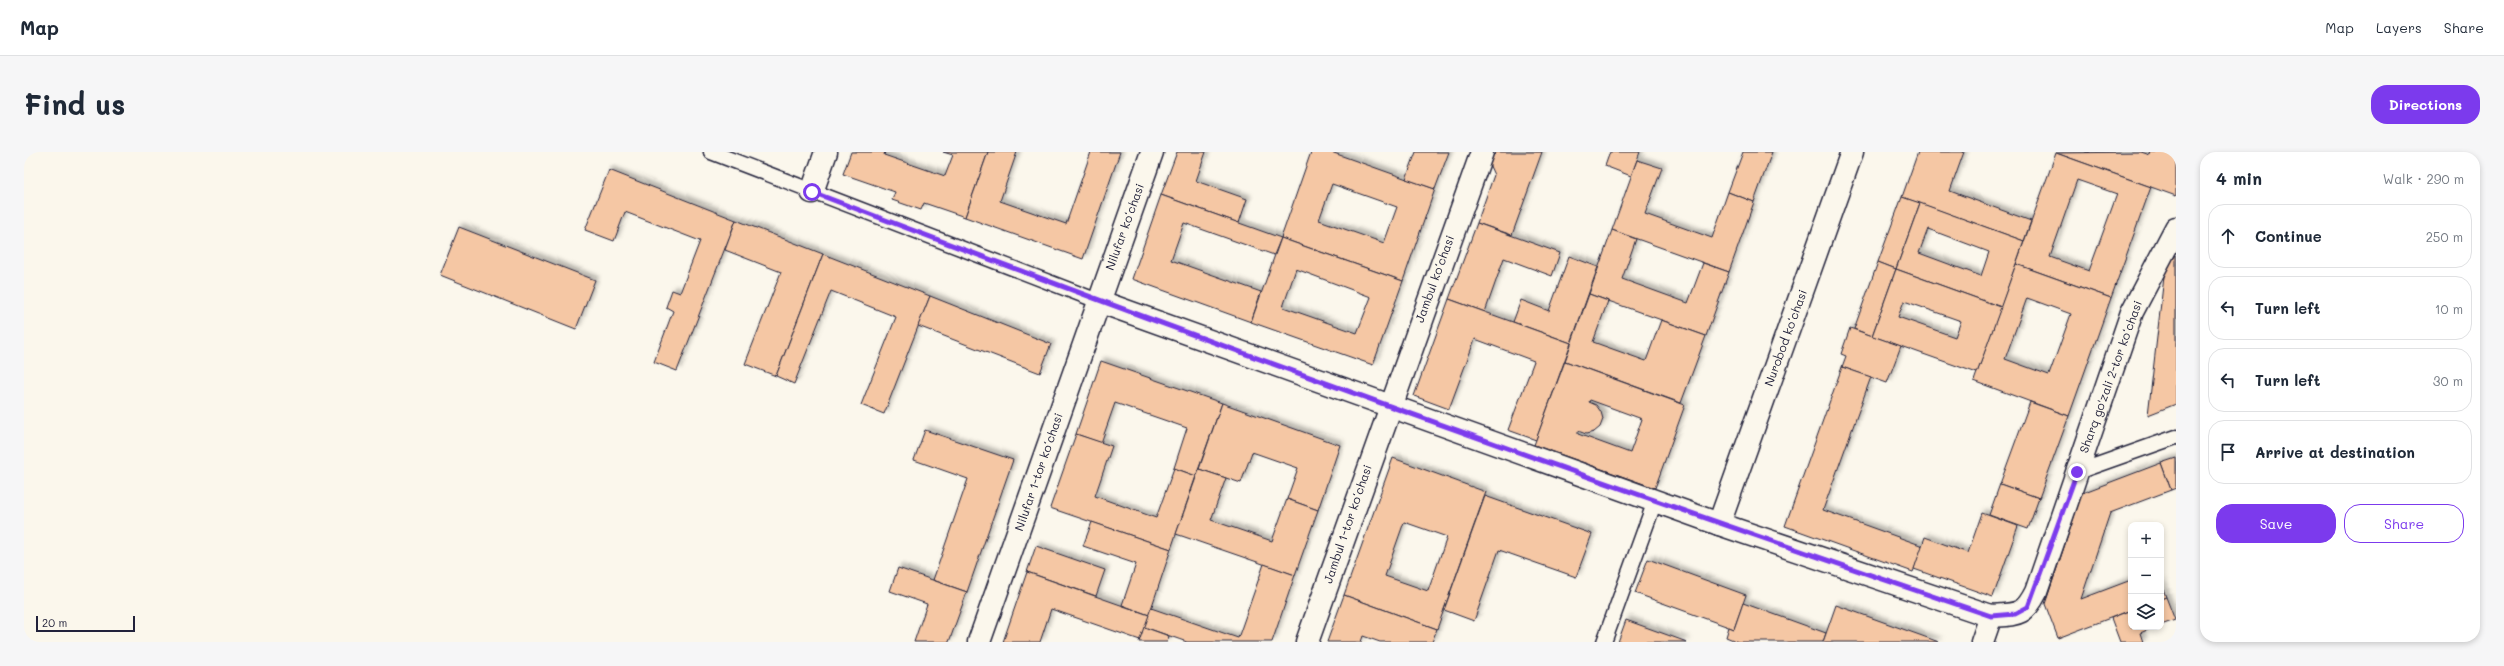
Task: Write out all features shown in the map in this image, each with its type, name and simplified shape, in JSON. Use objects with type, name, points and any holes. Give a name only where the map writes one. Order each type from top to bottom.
[{"type":"street","points":[[812,192],[826,152]]},
{"type":"street","name":"Nilufar koʻchasi","points":[[1098,301],[1152,152]]},
{"type":"street","name":"Jambul koʻchasi","points":[[1389,407],[1482,152]]},
{"type":"street","name":"Nurobod koʻchasi","points":[[1719,524],[1852,152]]},
{"type":"street","name":"Sharq go'zali 2-tor koʻchasi","points":[[1991,616],[2015,614],[2028,607],[2077,472],[2132,312],[2176,228]]},
{"type":"street","points":[[1098,301],[1389,407],[1719,524],[1991,616],[1982,642]]},
{"type":"street","name":"Nilufar 1-tor koʻchasi","points":[[979,642],[1098,301]]},
{"type":"street","name":"Jambul 1-tor koʻchasi","points":[[1307,642],[1389,407]]},
{"type":"lane","points":[[711,152],[1098,301]]},
{"type":"lane","points":[[2077,472],[2176,437]]},
{"type":"lane","points":[[1604,642],[1655,501]]},
{"type":"building","points":[[851,152],[885,152],[884,155],[945,176],[953,155],[943,152],[988,152],[965,217],[924,203],[921,210],[892,200],[895,192],[843,174]]},
{"type":"building","points":[[988,152],[1017,152],[1000,201],[1066,224],[1091,152],[1120,152],[1083,259],[965,217]]},
{"type":"building","points":[[1177,152],[1206,152],[1196,181],[1247,199],[1239,223],[1161,195]]},
{"type":"building","points":[[1311,152],[1331,152],[1435,189],[1403,281],[1281,238]],"holes":[[[1332,184],[1397,207],[1384,243],[1319,220]]]},
{"type":"building","points":[[1416,152],[1449,152],[1435,189],[1406,179]]},
{"type":"building","points":[[1497,152],[1542,152],[1512,235],[1477,223],[1494,175],[1489,164],[1492,157]]},
{"type":"building","points":[[1610,152],[1640,152],[1631,176],[1605,166]]},
{"type":"building","points":[[1743,152],[1772,152],[1754,202],[1728,192]]},
{"type":"building","points":[[1918,152],[1964,152],[1950,191],[2031,221],[2024,241],[1902,197]]},
{"type":"building","points":[[2141,152],[2150,155],[2151,152],[2176,152],[2176,196],[2056,153]]},
{"type":"building","points":[[2056,153],[2151,187],[2111,298],[2016,264]],"holes":[[[2077,180],[2117,194],[2089,271],[2050,257]]]},
{"type":"building","points":[[1637,160],[1662,168],[1645,214],[1712,238],[1728,192],[1754,202],[1729,272],[1612,230]]},
{"type":"building","points":[[609,170],[736,220],[677,371],[654,362],[673,311],[666,307],[672,290],[680,293],[700,241],[625,212],[614,241],[585,230]]},
{"type":"building","points":[[1161,195],[1281,238],[1274,255],[1184,223],[1171,260],[1261,292],[1251,322],[1132,279]]},
{"type":"building","points":[[1902,197],[1920,203],[1896,269],[1878,262]]},
{"type":"building","points":[[1920,203],[2024,241],[2001,307],[1896,269]],"holes":[[[1928,229],[1989,252],[1981,276],[1919,253]]]},
{"type":"building","points":[[736,220],[823,254],[776,376],[745,364],[781,272],[725,250]]},
{"type":"building","points":[[1477,223],[1560,253],[1552,276],[1504,258],[1485,312],[1449,299]]},
{"type":"building","points":[[459,227],[595,280],[576,329],[440,275]]},
{"type":"building","points":[[1612,230],[1636,239],[1622,279],[1688,303],[1703,263],[1729,272],[1706,336],[1589,294]]},
{"type":"building","points":[[1281,238],[1403,281],[1373,365],[1251,322]],"holes":[[[1296,269],[1371,297],[1357,333],[1283,307]]]},
{"type":"building","points":[[823,254],[930,296],[884,414],[861,405],[896,317],[831,291],[794,384],[776,376]]},
{"type":"building","points":[[2176,255],[2176,404],[2148,415],[2165,268]]},
{"type":"building","points":[[1569,256],[1598,267],[1571,343],[1513,322],[1521,300],[1549,311]]},
{"type":"building","points":[[1878,262],[1896,269],[1872,336],[1854,329]]},
{"type":"building","points":[[2016,264],[2111,298],[2069,416],[1974,381]],"holes":[[[2027,298],[2071,314],[2049,375],[2005,359]]]},
{"type":"building","points":[[1896,269],[2001,307],[1977,373],[1872,336]],"holes":[[[1904,301],[1961,321],[1955,337],[1898,317]]]},
{"type":"building","points":[[1589,294],[1608,301],[1593,342],[1646,361],[1661,320],[1706,336],[1681,403],[1565,361]]},
{"type":"building","points":[[930,296],[1051,344],[1040,373],[918,326]]},
{"type":"building","points":[[1449,299],[1571,343],[1536,440],[1508,430],[1534,361],[1475,339],[1449,409],[1414,396]]},
{"type":"building","points":[[1850,328],[1901,346],[1887,383],[1842,367],[1846,356],[1841,354]]},
{"type":"building","points":[[1101,361],[1222,403],[1196,476],[1174,468],[1187,428],[1115,403],[1101,443],[1076,434]]},
{"type":"building","points":[[1565,361],[1685,405],[1655,488],[1534,445]],"holes":[[[1590,400],[1642,419],[1630,453],[1578,434],[1578,431],[1586,434],[1594,432],[1600,427],[1603,419],[1601,412],[1596,405],[1589,402]]]},
{"type":"building","points":[[1842,367],[1871,377],[1823,510],[1923,546],[1913,572],[1785,526]]},
{"type":"building","points":[[2030,402],[2069,416],[2039,498],[2000,484]]},
{"type":"building","points":[[1222,403],[1340,445],[1318,510],[1287,499],[1298,468],[1252,452],[1241,483],[1199,469]]},
{"type":"building","points":[[925,430],[1013,460],[967,592],[933,580],[968,479],[914,460]]},
{"type":"building","points":[[1076,434],[1112,446],[1095,496],[1156,518],[1174,468],[1196,476],[1171,549],[1050,508]]},
{"type":"building","points":[[1393,458],[1486,492],[1437,629],[1344,595]],"holes":[[[1404,522],[1447,537],[1428,591],[1385,576]]]},
{"type":"building","points":[[2176,458],[2176,488],[2171,490],[2161,463]]},
{"type":"building","points":[[2161,463],[2171,490],[2110,513],[2081,599],[2128,581],[2128,611],[2058,638],[2045,604],[2082,493]]},
{"type":"building","points":[[1199,469],[1226,478],[1211,520],[1272,541],[1287,499],[1318,510],[1295,575],[1176,534]]},
{"type":"building","points":[[2000,484],[2039,498],[2028,529],[1989,515]]},
{"type":"building","points":[[1485,496],[1592,534],[1576,577],[1499,550],[1474,621],[1444,610]]},
{"type":"building","points":[[1982,513],[2018,526],[1993,597],[1914,569],[1925,537],[1968,553]]},
{"type":"building","points":[[1092,522],[1171,549],[1149,615],[1122,605],[1136,564],[1083,546]]},
{"type":"building","points":[[1036,546],[1105,570],[1096,596],[1027,572]]},
{"type":"building","points":[[1648,559],[1746,595],[1734,629],[1635,593]]},
{"type":"building","points":[[1264,564],[1295,575],[1272,642],[1187,642],[1144,627],[1151,608],[1238,638]]},
{"type":"building","points":[[898,568],[967,592],[949,642],[914,642],[927,604],[890,591]]},
{"type":"building","points":[[1027,572],[1149,615],[1140,640],[1051,609],[1040,642],[1003,642]]},
{"type":"building","points":[[1344,595],[1437,629],[1432,642],[1380,642],[1363,636],[1361,642],[1327,642]]},
{"type":"building","points":[[2166,597],[2175,620],[2164,624],[2164,598]]},
{"type":"building","points":[[1743,603],[1826,633],[1823,642],[1738,642],[1726,637],[1729,627],[1734,629]]},
{"type":"building","points":[[1836,605],[1939,642],[1823,642]]},
{"type":"building","points":[[2128,611],[2128,630],[2148,630],[2140,633],[2143,642],[2120,642],[2111,618]]},
{"type":"building","points":[[1626,620],[1687,642],[1618,642]]},
{"type":"building","points":[[1144,627],[1169,636],[1167,642],[1139,642]]},
{"type":"route","points":[[812,192],[1098,301],[1389,407],[1719,524],[1991,616],[2015,614],[2028,607],[2036,592],[2077,472]]}]
